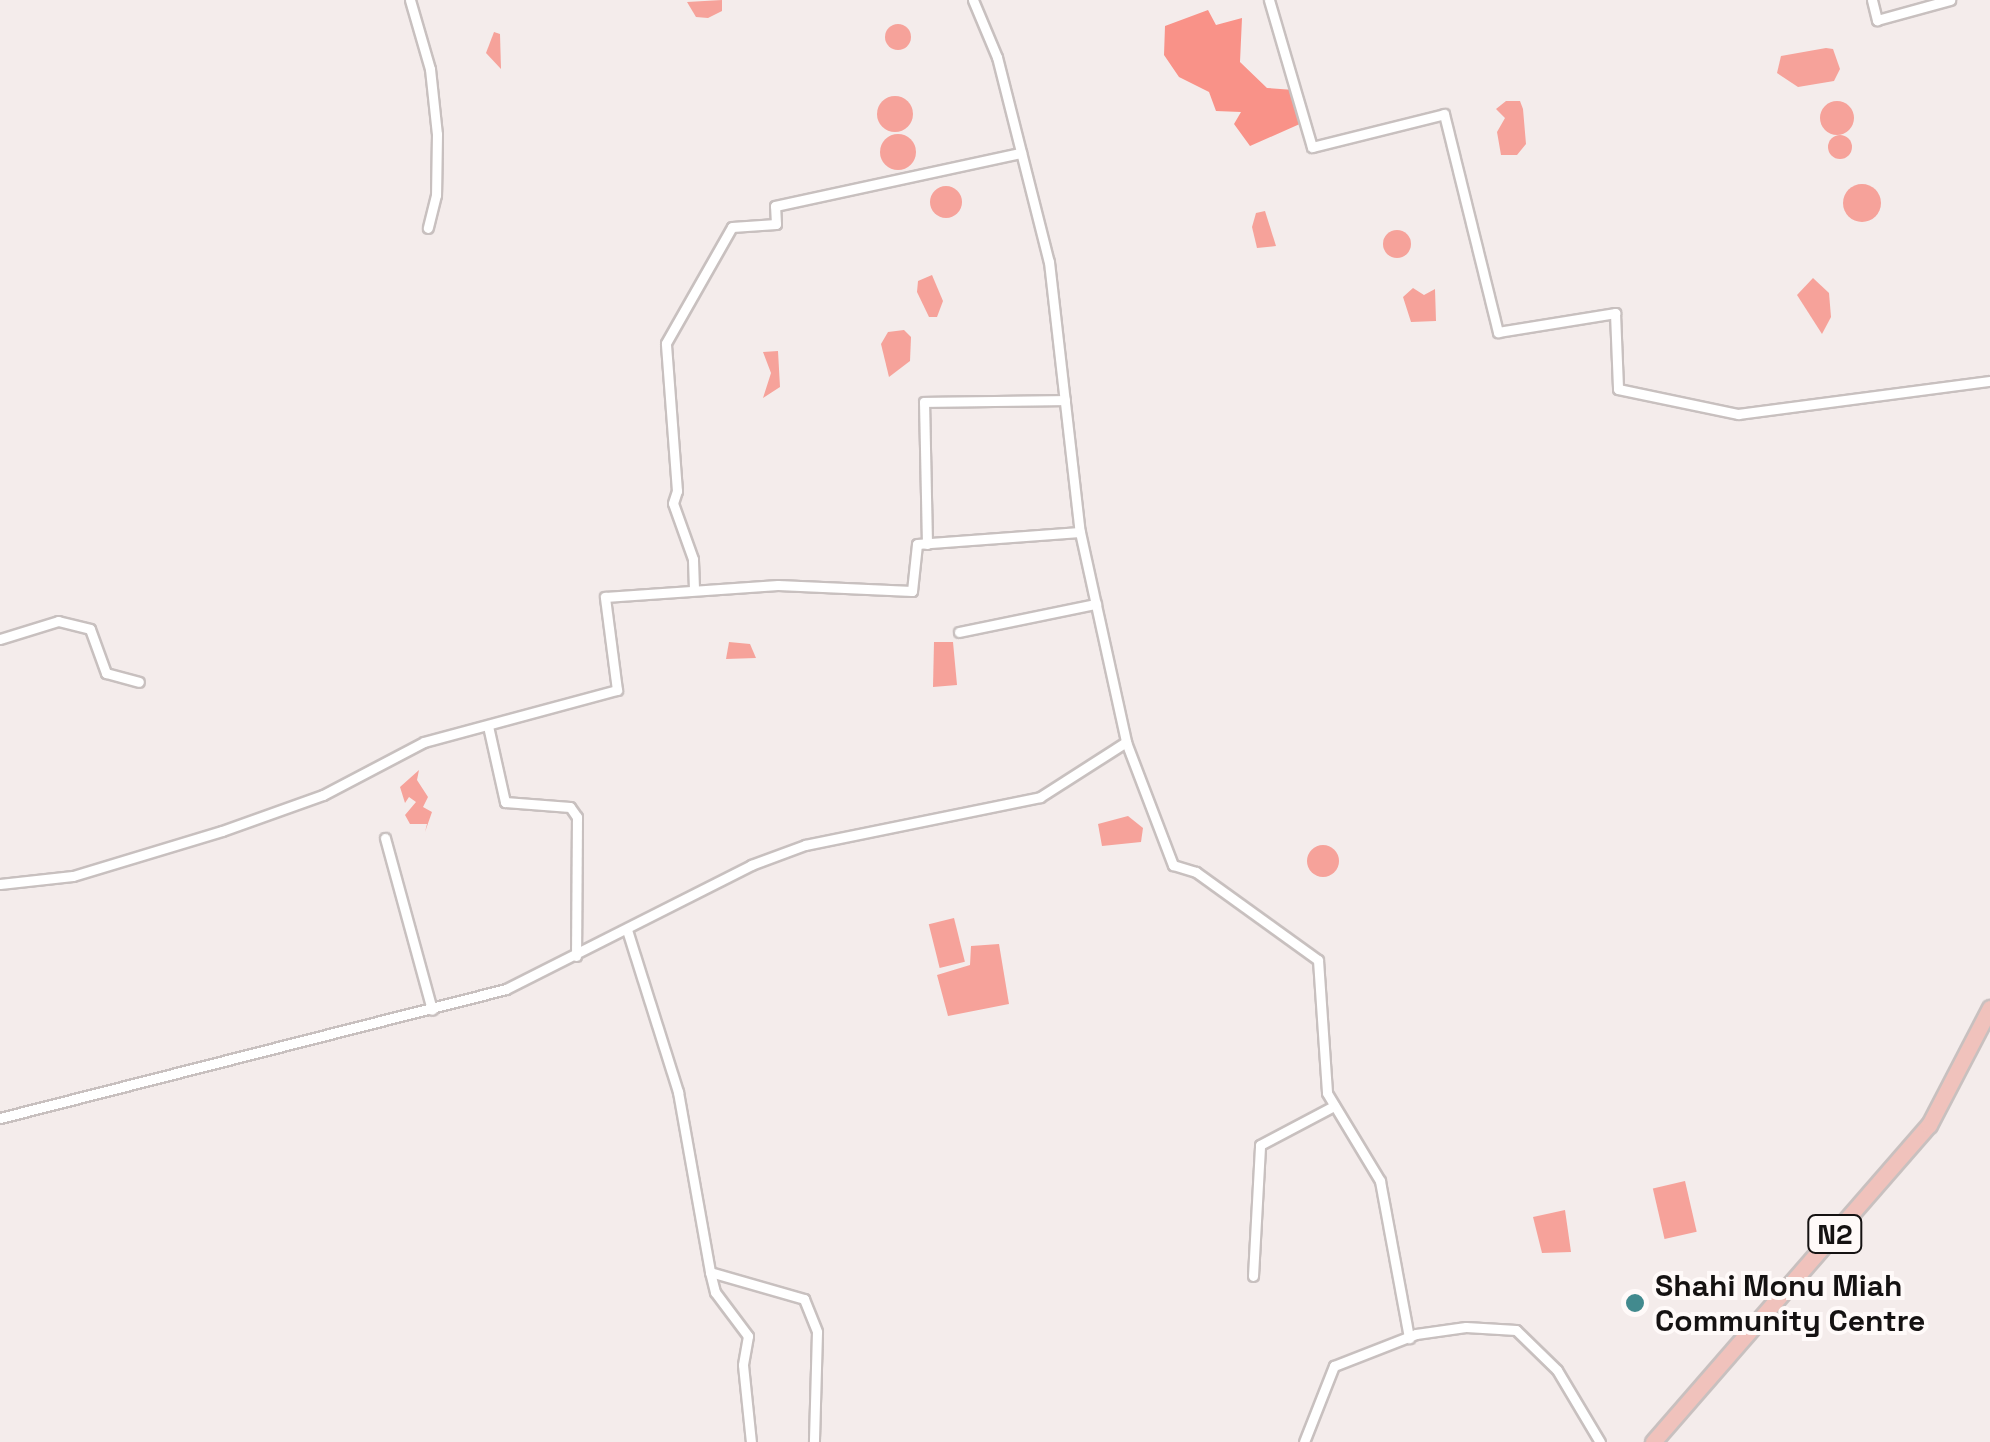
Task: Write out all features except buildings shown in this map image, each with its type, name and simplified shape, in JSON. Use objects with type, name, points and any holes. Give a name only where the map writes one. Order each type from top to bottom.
[{"type":"highway","name":"N2","points":[[1654,1442],[1929,1125],[1990,1008]]},
{"type":"street","points":[[410,0],[430,68],[436,134],[436,195],[428,228]]},
{"type":"street","points":[[973,0],[997,56],[1048,262],[1080,532],[1126,742],[1174,865],[1196,872],[1318,960],[1316,1000],[1334,1106],[1380,1181],[1409,1338]]},
{"type":"street","points":[[1269,0],[1312,147],[1444,114],[1498,332],[1615,313],[1618,389],[1738,414],[1990,381]]},
{"type":"street","points":[[1872,0],[1877,20],[1950,0]]},
{"type":"street","points":[[694,589],[693,559],[673,503],[678,491],[666,343],[732,227],[776,224],[775,206],[1021,153]]},
{"type":"street","points":[[927,544],[924,402],[1065,400]]},
{"type":"street","points":[[0,884],[73,876],[222,831],[323,795],[424,742],[617,690],[605,598],[694,589],[912,591],[917,544],[1080,532]]},
{"type":"street","points":[[958,632],[1096,604]]},
{"type":"street","points":[[0,640],[58,621],[90,629],[106,673],[139,682]]},
{"type":"street","points":[[488,726],[505,802],[570,807],[577,816],[576,956]]},
{"type":"street","points":[[0,1118],[506,989],[751,864],[806,845],[1040,796],[1126,742]]},
{"type":"street","points":[[385,838],[432,1010]]},
{"type":"street","points":[[626,930],[678,1092],[715,1292],[748,1336],[743,1364],[751,1442]]},
{"type":"street","points":[[1253,1276],[1260,1146],[1334,1106]]},
{"type":"street","points":[[710,1272],[804,1299],[817,1332],[814,1442]]},
{"type":"street","points":[[1304,1442],[1334,1366],[1409,1338],[1466,1327],[1516,1330],[1557,1370],[1600,1442]]},
{"type":"shaded area","points":[[722,0],[722,11],[708,18],[696,17],[687,2]]},
{"type":"shaded area","points":[[1208,10],[1216,25],[1242,18],[1240,62],[1267,88],[1294,90],[1302,123],[1250,146],[1234,124],[1241,112],[1216,111],[1209,92],[1179,77],[1164,55],[1165,26]]},
{"type":"shaded area","points":[[898,24],[907,28],[911,37],[907,46],[898,50],[889,46],[885,37],[889,28]]},
{"type":"shaded area","points":[[494,32],[500,34],[501,69],[486,53]]},
{"type":"shaded area","points":[[1833,49],[1840,69],[1834,81],[1798,87],[1777,73],[1781,56]]},
{"type":"shaded area","points":[[895,96],[908,101],[913,114],[908,127],[895,132],[882,127],[877,114],[882,101]]},
{"type":"shaded area","points":[[1506,101],[1520,101],[1523,109],[1526,144],[1517,155],[1501,155],[1497,132],[1505,118],[1496,109]]},
{"type":"shaded area","points":[[1837,101],[1849,106],[1854,118],[1849,130],[1837,135],[1825,130],[1820,118],[1825,106]]},
{"type":"shaded area","points":[[898,134],[911,139],[916,152],[911,165],[898,170],[885,165],[880,152],[885,139]]},
{"type":"shaded area","points":[[1840,135],[1852,147],[1840,159],[1828,147]]},
{"type":"shaded area","points":[[1862,184],[1876,189],[1881,203],[1876,217],[1862,222],[1848,217],[1843,203],[1848,189]]},
{"type":"shaded area","points":[[946,186],[957,191],[962,202],[957,213],[946,218],[935,213],[930,202],[935,191]]},
{"type":"shaded area","points":[[1265,211],[1276,246],[1257,248],[1252,227],[1256,213]]},
{"type":"shaded area","points":[[1397,230],[1407,234],[1411,244],[1407,254],[1397,258],[1387,254],[1383,244],[1387,234]]},
{"type":"shaded area","points":[[932,275],[943,301],[937,317],[929,317],[917,292],[918,281]]},
{"type":"shaded area","points":[[1813,278],[1829,293],[1831,317],[1822,334],[1797,295]]},
{"type":"shaded area","points":[[1413,288],[1424,295],[1435,289],[1436,321],[1411,322],[1403,297]]},
{"type":"shaded area","points":[[904,330],[911,337],[910,361],[889,377],[881,344],[888,332]]},
{"type":"shaded area","points":[[778,351],[780,387],[763,398],[771,373],[763,352]]},
{"type":"shaded area","points":[[729,642],[750,644],[756,658],[726,659]]},
{"type":"shaded area","points":[[934,642],[953,642],[957,685],[933,687]]},
{"type":"shaded area","points":[[419,770],[417,780],[428,797],[423,807],[432,812],[425,832],[427,824],[410,824],[405,815],[416,802],[409,797],[405,803],[400,787]]},
{"type":"shaded area","points":[[1128,816],[1143,828],[1141,842],[1102,846],[1098,824]]},
{"type":"shaded area","points":[[1323,845],[1334,850],[1339,861],[1334,872],[1323,877],[1312,872],[1307,861],[1312,850]]},
{"type":"shaded area","points":[[954,918],[965,962],[940,968],[929,924]]},
{"type":"shaded area","points":[[999,944],[1009,1004],[948,1016],[937,975],[970,965],[971,946]]},
{"type":"shaded area","points":[[1685,1181],[1697,1232],[1665,1239],[1653,1188]]},
{"type":"shaded area","points":[[1565,1210],[1571,1252],[1542,1253],[1533,1217]]},
{"type":"place","name":"Shahi Monu Miah Community Centre","points":[[1635,1303]]}]
